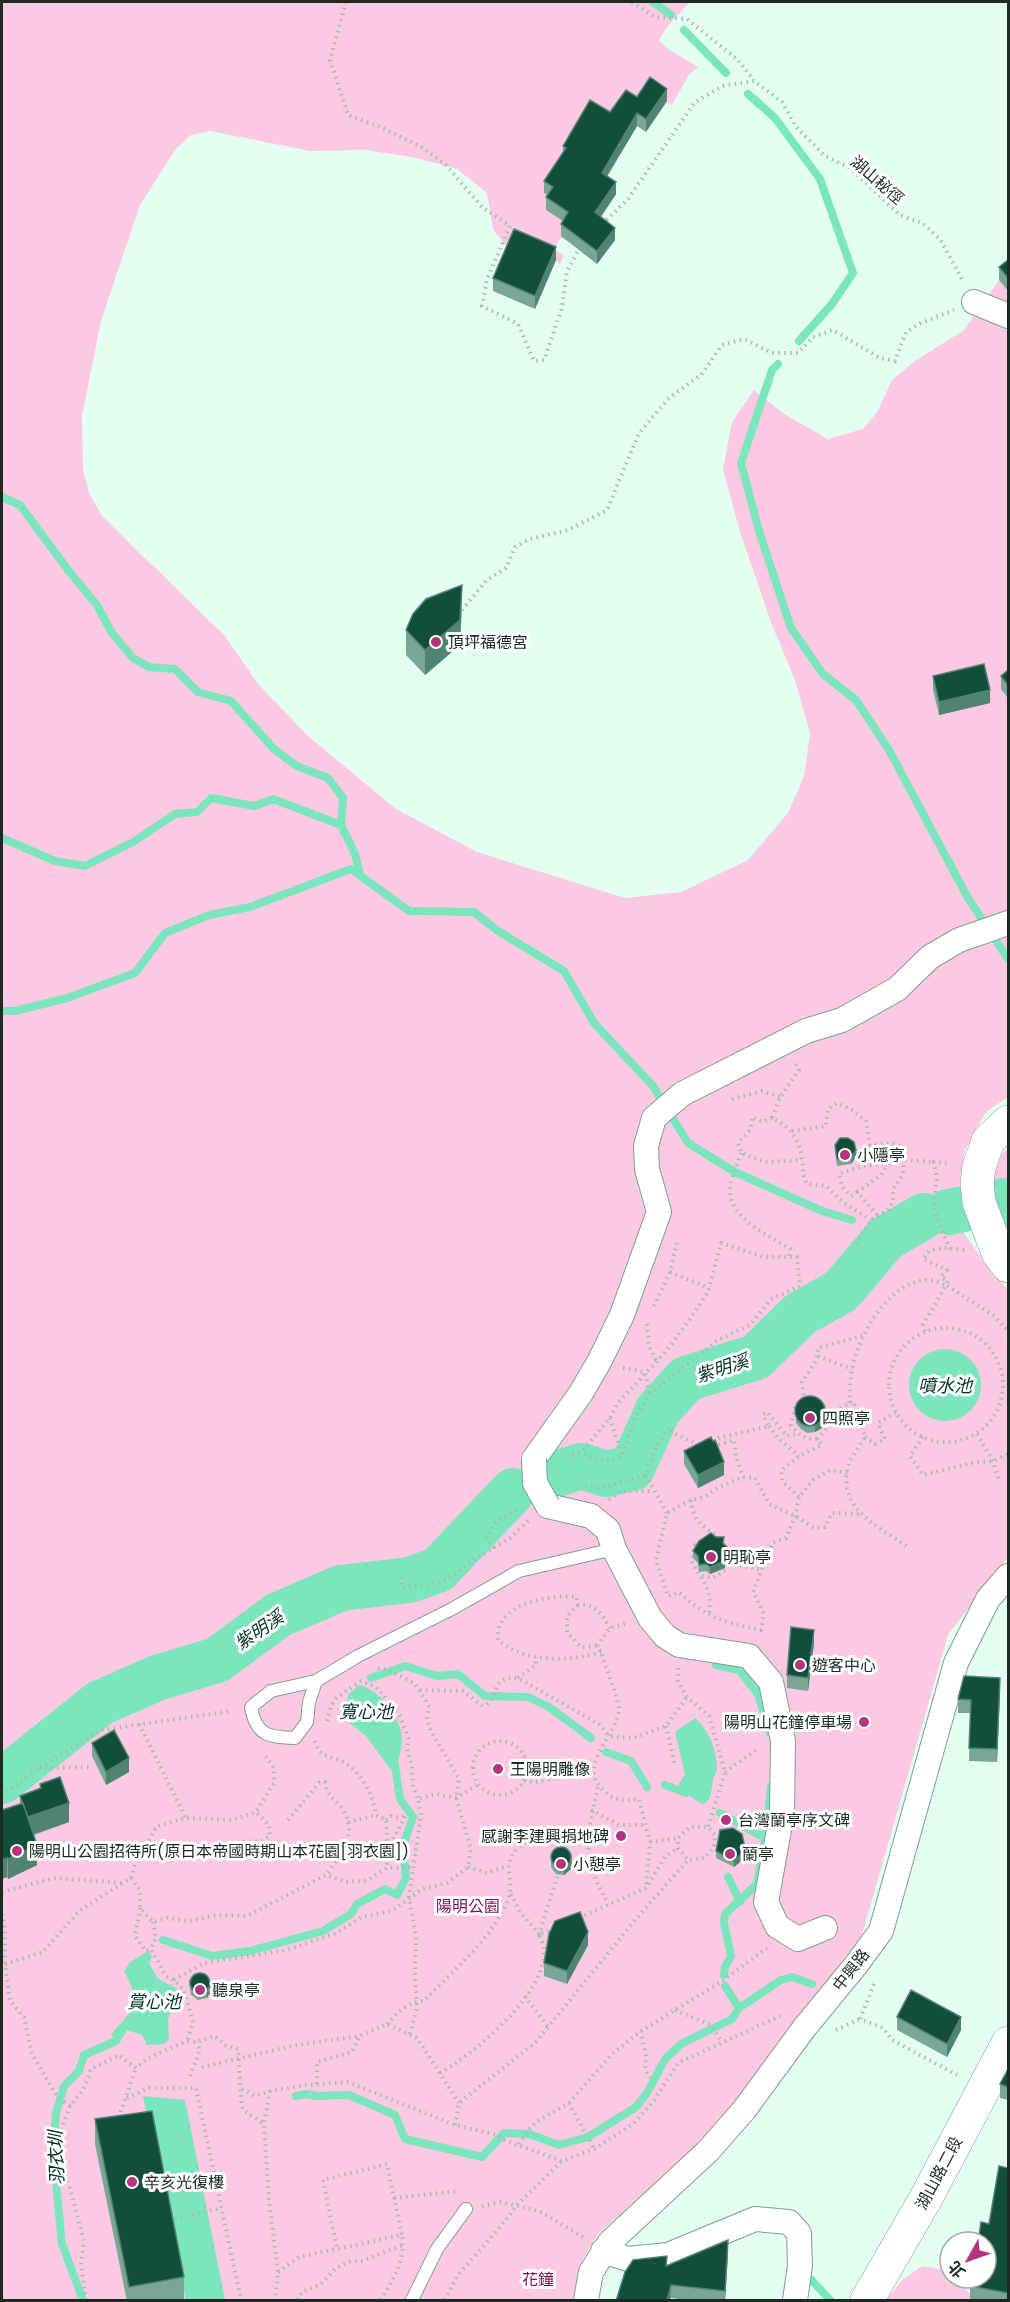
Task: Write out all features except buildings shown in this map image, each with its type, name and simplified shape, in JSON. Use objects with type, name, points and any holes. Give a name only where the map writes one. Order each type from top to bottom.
[{"type":"street","points":[[974,302],[1008,316]]},
{"type":"street","points":[[825,1928],[798,1939],[777,1926],[766,1902],[782,1813],[783,1741],[771,1682],[749,1656],[679,1645],[657,1627],[614,1550],[608,1530],[591,1516],[548,1506],[535,1483],[534,1459],[581,1393],[600,1360],[622,1315],[659,1212],[647,1168],[646,1146],[654,1118],[682,1094],[806,1031],[842,1020],[897,989],[930,957],[974,934],[1008,923]]},
{"type":"street","points":[[1003,1259],[979,1202],[977,1184],[979,1167],[988,1141],[1008,1122]]},
{"type":"street","name":"中興路","points":[[586,2301],[595,2244],[610,2242],[708,2151],[744,2110],[804,2027],[881,1931],[956,1663],[988,1599],[1008,1576]]},
{"type":"street","name":"湖山路二段","points":[[867,2301],[926,2198],[1008,2043]]},
{"type":"street","points":[[595,2244],[628,2259],[668,2255],[755,2219],[789,2222],[799,2233],[800,2266],[795,2301]]},
{"type":"lane","points":[[316,1681],[309,1702],[308,1722],[296,1738],[274,1737],[261,1731],[253,1719],[251,1707],[271,1691],[316,1681],[358,1656],[450,1610],[519,1571],[614,1550]]},
{"type":"lane","points":[[412,2301],[437,2249],[466,2209]]},
{"type":"path","points":[[346,2],[330,60],[348,115],[420,146],[444,164],[482,207],[510,226],[487,279],[482,306],[518,324],[534,361],[544,360],[562,308],[567,271],[582,243]]},
{"type":"path","name":"湖山秘徑","points":[[632,2],[655,18],[687,18],[738,60],[754,81],[782,102],[796,127],[825,156],[850,168],[900,215],[922,223],[940,239],[956,264],[974,302]]},
{"type":"path","points":[[597,229],[628,199],[695,102],[723,86],[754,81]]},
{"type":"path","points":[[462,610],[486,581],[506,568],[515,547],[530,539],[568,530],[607,510],[639,433],[669,398],[701,375],[722,345],[744,339],[772,353],[798,353],[813,337],[833,330],[880,358],[895,361],[906,332],[921,323],[974,302]]},
{"type":"path","points":[[772,1118],[780,1096],[799,1070],[783,1042]]},
{"type":"path","points":[[792,1131],[826,1126],[828,1109],[837,1102],[866,1121],[870,1145]]},
{"type":"path","points":[[789,1257],[790,1249],[737,1212],[731,1201],[730,1188],[741,1153],[738,1143],[751,1130],[752,1117],[763,1122],[772,1118],[785,1123],[792,1131],[802,1160],[802,1175],[807,1184],[826,1186],[844,1203],[871,1220]]},
{"type":"path","points":[[853,1249],[871,1220],[888,1210],[893,1202],[893,1189],[903,1175],[905,1160],[905,1150],[896,1143],[870,1145],[856,1153]]},
{"type":"path","points":[[741,1153],[765,1162],[802,1160]]},
{"type":"path","points":[[905,1160],[979,1167]]},
{"type":"path","points":[[934,1162],[937,1179],[933,1208],[950,1249]]},
{"type":"path","points":[[888,1163],[881,1175],[857,1192],[851,1196],[842,1187],[838,1174],[863,1166],[888,1163]]},
{"type":"path","points":[[833,1192],[842,1187]]},
{"type":"path","points":[[857,1192],[878,1216]]},
{"type":"path","points":[[567,1457],[582,1451],[610,1418],[618,1403],[667,1350],[690,1319],[709,1288],[721,1243],[764,1257],[797,1257],[800,1286],[771,1299],[750,1324],[718,1340],[650,1394],[634,1417],[622,1456],[612,1461],[594,1460],[582,1451]]},
{"type":"path","points":[[651,1311],[670,1272],[676,1244]]},
{"type":"path","points":[[925,1332],[923,1325],[948,1281],[941,1277],[947,1270],[923,1259],[930,1250],[950,1249],[1003,1259]]},
{"type":"path","points":[[670,1272],[709,1288]]},
{"type":"path","points":[[849,1403],[852,1368],[875,1312],[893,1295],[912,1282],[929,1280],[946,1284],[993,1315],[1008,1331]]},
{"type":"path","points":[[646,1320],[649,1346],[656,1360]]},
{"type":"path","points":[[944,1328],[963,1330],[980,1339],[993,1352],[1001,1369],[1004,1387],[1000,1406],[991,1421],[977,1434],[960,1441],[941,1442],[923,1437],[908,1427],[896,1412],[890,1394],[890,1374],[896,1356],[908,1341],[925,1332],[944,1328]]},
{"type":"path","points":[[804,1400],[802,1382],[818,1356],[818,1348],[865,1335]]},
{"type":"path","points":[[818,1356],[852,1368]]},
{"type":"path","points":[[600,1360],[645,1372]]},
{"type":"path","points":[[645,1372],[650,1394]]},
{"type":"path","points":[[812,1397],[822,1403],[829,1414],[828,1428],[817,1439],[809,1440],[798,1434],[791,1425],[792,1413],[796,1404],[812,1397]]},
{"type":"path","points":[[829,1414],[853,1401],[865,1437],[875,1444],[885,1439],[878,1423],[896,1412]]},
{"type":"path","points":[[798,1434],[787,1436],[767,1412],[763,1415],[777,1437],[799,1456]]},
{"type":"path","points":[[610,1418],[622,1456]]},
{"type":"path","points":[[610,1628],[657,1627],[678,1617],[656,1560],[667,1513],[646,1475],[654,1452],[669,1427],[676,1434],[704,1447],[719,1438],[769,1426]]},
{"type":"path","points":[[977,1434],[993,1461],[999,1479]]},
{"type":"path","points":[[865,1437],[848,1466],[847,1494],[860,1514],[908,1547]]},
{"type":"path","points":[[923,1437],[910,1456],[923,1475],[972,1463],[993,1461],[1008,1454]]},
{"type":"path","points":[[799,1497],[783,1482],[781,1471],[799,1456],[822,1445],[817,1439]]},
{"type":"path","points":[[713,1443],[715,1446],[734,1440],[736,1457],[743,1477]]},
{"type":"path","points":[[669,1596],[679,1592],[692,1604],[717,1620],[761,1630],[764,1614],[753,1592],[772,1543],[786,1538],[795,1516],[799,1497],[813,1480],[830,1470],[848,1473]]},
{"type":"path","points":[[581,1487],[602,1488],[646,1475]]},
{"type":"path","points":[[667,1513],[743,1477],[755,1478],[769,1504],[814,1527],[825,1527],[832,1513],[860,1514]]},
{"type":"path","points":[[591,1516],[620,1491],[653,1491]]},
{"type":"path","points":[[691,1500],[692,1512],[699,1525],[715,1534],[695,1545],[691,1560],[702,1576],[711,1599],[709,1614]]},
{"type":"path","points":[[494,1548],[486,1537],[494,1524],[520,1506]]},
{"type":"path","points":[[402,1577],[402,1588],[440,1582],[458,1573],[467,1564],[510,1538],[548,1506]]},
{"type":"path","points":[[711,1538],[722,1541]]},
{"type":"path","points":[[702,1576],[713,1578],[726,1570],[731,1555],[726,1548]]},
{"type":"path","points":[[728,1563],[762,1570]]},
{"type":"path","points":[[578,1605],[576,1597],[561,1595],[534,1600],[508,1612],[497,1630],[498,1640],[511,1651],[536,1657],[579,1659],[601,1652]]},
{"type":"path","points":[[597,1646],[581,1647],[567,1632],[567,1616],[578,1605],[587,1604],[601,1611],[610,1628]]},
{"type":"path","points":[[597,1646],[610,1628]]},
{"type":"path","points":[[597,1646],[619,1709],[593,1770],[598,1786],[609,1797],[620,1801],[639,1799],[650,1842],[646,1888]]},
{"type":"path","points":[[518,1678],[536,1665],[536,1657]]},
{"type":"path","points":[[174,1980],[204,1963],[287,1950],[336,1933],[362,1917],[392,1911],[422,1889],[447,1882],[468,1867],[471,1849],[456,1798],[459,1779],[430,1731],[427,1719],[429,1707],[420,1690],[414,1683],[388,1670]]},
{"type":"path","points":[[420,1690],[463,1691],[483,1706],[492,1700],[498,1684],[507,1677],[518,1678],[599,1724],[609,1736],[633,1738],[666,1726],[687,1697],[709,1716],[725,1772],[708,1827]]},
{"type":"path","points":[[326,1725],[331,1706],[341,1694],[361,1681],[376,1687],[400,1716],[408,1738],[407,1748],[412,1767],[413,1786],[421,1815],[409,1897],[416,1936],[417,2007],[410,2034]]},
{"type":"path","points":[[2,1796],[39,1768],[101,1730],[251,1707]]},
{"type":"path","points":[[139,1724],[186,1818]]},
{"type":"path","points":[[666,1726],[675,1766]]},
{"type":"path","points":[[5,1964],[43,1952],[80,1911],[131,1878],[139,1855],[157,1826],[186,1818],[233,1820],[256,1812],[274,1783],[274,1768],[263,1754],[261,1731]]},
{"type":"path","points":[[316,1732],[314,1738],[316,1748],[324,1756],[347,1764],[368,1789],[374,1800],[376,1815]]},
{"type":"path","points":[[497,1740],[512,1743],[523,1752],[528,1767],[525,1781],[515,1791],[502,1795],[489,1793],[478,1784],[473,1771],[475,1757],[484,1745],[497,1740]]},
{"type":"path","points":[[725,1772],[766,1744]]},
{"type":"path","points":[[39,1768],[93,1767]]},
{"type":"path","points":[[525,1781],[538,1782],[593,1770]]},
{"type":"path","points":[[153,1922],[166,1918],[190,1921],[216,1915],[247,1916],[326,1875],[344,1854],[348,1838],[348,1822],[341,1807],[327,1794],[325,1782],[319,1783],[288,1820]]},
{"type":"path","points":[[418,1798],[436,1794],[456,1798],[478,1784]]},
{"type":"path","points":[[598,1786],[591,1810],[587,1854],[593,1875],[608,1904]]},
{"type":"path","points":[[591,1810],[619,1825],[646,1825]]},
{"type":"path","points":[[139,1855],[193,1844],[218,1852],[240,1842],[263,1841],[270,1836],[269,1826],[256,1812]]},
{"type":"path","points":[[348,1822],[376,1815],[386,1820]]},
{"type":"path","points":[[386,1820],[391,1816],[400,1818],[406,1815],[388,1850]]},
{"type":"path","points":[[386,1820],[387,1868]]},
{"type":"path","points":[[455,2125],[459,2103],[535,2043],[635,1920],[688,1860],[705,1858],[714,1847],[715,1835],[708,1827],[690,1827],[678,1838],[650,1842]]},
{"type":"path","points":[[440,2073],[483,2044],[514,2013],[540,1973],[544,1948],[539,1934],[520,1912],[510,1893],[507,1866],[517,1849],[531,1841],[589,1830]]},
{"type":"path","points":[[562,1857],[567,1835]]},
{"type":"path","points":[[678,1838],[678,1848],[688,1860]]},
{"type":"path","points":[[578,1918],[646,1888],[665,1857],[678,1848]]},
{"type":"path","points":[[468,1867],[487,1874],[507,1866]]},
{"type":"path","points":[[326,1875],[346,1882],[366,1881],[387,1868],[413,1867]]},
{"type":"path","points":[[539,1934],[560,1868]]},
{"type":"path","points":[[2,1892],[54,1878],[122,1883]]},
{"type":"path","points":[[131,1878],[140,1890],[140,1908],[135,1936],[146,1951],[151,1949],[156,1938],[153,1922],[140,1908]]},
{"type":"path","points":[[202,2067],[297,2045],[360,2036],[387,2024],[400,2011],[416,2001],[424,2001],[486,1935],[502,1913],[510,1893]]},
{"type":"path","points":[[2,1914],[10,2001],[24,2017],[32,2054],[57,2096],[70,2106]]},
{"type":"path","points":[[539,1934],[558,1926]]},
{"type":"path","points":[[519,2144],[529,2129],[539,2120],[569,2103],[611,2055],[641,2031],[721,1982],[765,1948],[777,1949]]},
{"type":"path","points":[[151,1949],[166,1976],[184,1990],[193,2022],[187,2041]]},
{"type":"path","points":[[833,2031],[860,2019],[875,1982],[868,1978]]},
{"type":"path","points":[[525,1996],[548,2027]]},
{"type":"path","points":[[674,2009],[711,2025],[722,2042]]},
{"type":"path","points":[[445,2301],[458,2275],[516,2206],[562,2161],[594,2149],[633,2124],[654,2101],[678,2062],[792,2010]]},
{"type":"path","points":[[860,2019],[884,2028],[892,2040],[984,2090]]},
{"type":"path","points":[[387,2024],[417,2038],[459,2103]]},
{"type":"path","points":[[641,2031],[646,2056],[645,2070],[650,2078]]},
{"type":"path","points":[[123,2121],[121,2111],[136,2068],[148,2058],[187,2041],[196,2042],[215,2036],[225,2045],[238,2049],[242,2088],[240,2098],[243,2110],[264,2124]]},
{"type":"path","points":[[317,2084],[317,2061],[352,2052],[360,2036]]},
{"type":"path","points":[[190,2076],[200,2050],[196,2042]]},
{"type":"path","points":[[86,2301],[81,2264],[84,2242],[62,2166],[60,2133],[70,2106],[84,2089],[92,2069],[119,2055],[136,2068]]},
{"type":"path","points":[[242,2088],[255,2096],[270,2091],[348,2082],[455,2125],[497,2135],[504,2140],[562,2161]]},
{"type":"path","points":[[656,2082],[663,2087]]},
{"type":"path","points":[[127,2098],[148,2088],[196,2088],[241,2301]]},
{"type":"path","points":[[270,2091],[264,2124],[269,2200],[278,2272],[275,2301]]},
{"type":"path","points":[[569,2103],[586,2135]]},
{"type":"path","points":[[590,2140],[594,2149]]},
{"type":"path","points":[[337,2249],[323,2180],[387,2164],[403,2246],[401,2262],[381,2301]]},
{"type":"path","points":[[394,2198],[462,2190]]},
{"type":"path","points":[[466,2209],[501,2202],[539,2211],[595,2244]]},
{"type":"path","points":[[167,2220],[221,2208]]},
{"type":"path","points":[[278,2272],[299,2257],[402,2235]]},
{"type":"path","points":[[298,2301],[302,2292],[321,2284],[336,2268],[351,2261],[362,2261],[403,2246]]},
{"type":"green space","points":[[2,2],[690,2],[667,27],[659,40],[668,49],[698,67],[688,76],[672,105],[650,90],[631,137],[590,113],[575,139],[568,135],[562,145],[568,149],[553,199],[573,228],[566,240],[561,238],[554,249],[564,255],[560,264],[556,260],[510,251],[493,229],[487,193],[457,169],[416,158],[366,150],[310,151],[210,131],[191,135],[175,150],[140,205],[101,321],[82,416],[83,469],[89,493],[102,516],[225,636],[258,684],[307,735],[396,809],[477,852],[625,898],[681,892],[748,860],[788,813],[804,776],[810,733],[795,680],[772,625],[740,532],[723,469],[732,422],[754,390],[784,414],[828,439],[863,429],[877,412],[892,380],[915,361],[964,330],[999,280],[1008,291],[1008,1097],[986,1112],[965,1150],[958,1194],[960,1227],[982,1259],[1008,1290],[1008,1557],[948,1635],[862,1935],[712,2133],[598,2234],[583,2259],[577,2300],[2,2300]]},
{"type":"green space","points":[[1008,1148],[1008,1248],[993,1213],[994,1163]]},
{"type":"green space","points":[[922,2266],[938,2269],[938,2290],[966,2290],[976,2300],[886,2300],[902,2280]]},
{"type":"water","name":"噴水池","points":[[945,1349],[965,1355],[975,1365],[981,1385],[975,1405],[965,1415],[945,1421],[925,1415],[915,1405],[909,1385],[915,1365],[925,1355]]},
{"type":"water","name":"寬心池","points":[[359,1685],[381,1698],[398,1721],[402,1745],[397,1767],[391,1770],[366,1736],[349,1723],[345,1710],[348,1695]]},
{"type":"water","points":[[695,1718],[708,1734],[717,1761],[717,1770],[710,1795],[706,1803],[702,1804],[679,1789],[679,1783],[685,1775],[675,1732]]},
{"type":"water","name":"賞心池","points":[[148,1951],[152,1956],[149,1963],[158,1979],[176,1988],[179,1993],[168,2019],[169,2039],[164,2044],[147,2045],[142,2035],[127,2030],[120,2042],[116,2041],[111,2034],[126,2018],[134,1999],[130,1982],[124,1971],[130,1962]]},
{"type":"water","points":[[143,2096],[185,2100],[225,2300],[186,2300]]},
{"type":"waterway","points":[[653,2],[671,15]]},
{"type":"waterway","points":[[684,30],[726,73]]},
{"type":"waterway","points":[[748,94],[775,118],[820,179],[853,273],[832,304],[799,341]]},
{"type":"waterway","points":[[778,364],[772,370],[741,463],[759,531],[791,628],[823,674],[856,700],[889,750],[968,898],[1008,959]]},
{"type":"waterway","points":[[2,497],[20,505],[97,605],[112,633],[133,658],[149,667],[175,669],[198,692],[231,701],[274,749],[297,766],[328,778],[343,798],[341,825],[355,854],[360,875]]},
{"type":"waterway","points":[[2,838],[55,861],[85,866],[133,842],[175,814],[197,812],[211,798],[254,806],[273,799],[341,825]]},
{"type":"waterway","points":[[2,1011],[15,1011],[67,998],[135,973],[165,933],[209,915],[250,907],[351,869],[409,911],[474,912],[498,931],[564,971],[594,1023],[653,1086],[688,1143],[735,1172],[822,1211],[852,1220]]},
{"type":"waterway","name":"紫明溪","points":[[1003,1201],[1008,1203]]},
{"type":"waterway","name":"紫明溪","points":[[949,1212],[968,1208]]},
{"type":"waterway","name":"紫明溪","points":[[556,1474],[581,1466],[606,1474],[632,1468],[658,1410],[686,1379],[756,1357],[800,1314],[841,1291],[886,1238],[924,1216]]},
{"type":"waterway","name":"紫明溪","points":[[880,1235],[886,1238]]},
{"type":"waterway","name":"紫明溪","points":[[2,1781],[100,1703],[157,1678],[217,1660],[278,1615],[341,1588],[409,1580],[438,1570],[513,1491]]},
{"type":"waterway","points":[[716,1665],[739,1670],[758,1694],[770,1733]]},
{"type":"waterway","points":[[371,1678],[405,1666],[437,1676],[458,1674],[485,1696],[528,1697],[549,1707],[591,1738]]},
{"type":"waterway","points":[[606,1752],[631,1761],[647,1787]]},
{"type":"waterway","points":[[163,1940],[212,1956],[250,1951],[323,1931],[351,1914],[357,1904],[385,1889],[397,1895],[406,1878],[403,1846],[413,1817],[400,1799],[394,1758]]},
{"type":"waterway","points":[[665,1785],[686,1793]]},
{"type":"waterway","points":[[766,1834],[771,1786]]},
{"type":"waterway","points":[[720,1813],[759,1835],[766,1834],[757,1884],[725,1914],[724,1923],[731,1956],[725,1967],[724,1975]]},
{"type":"waterway","points":[[728,1877],[740,1902]]},
{"type":"waterway","points":[[296,2096],[306,2094],[349,2095],[395,2115],[405,2139],[482,2157],[504,2133],[529,2134],[559,2145],[588,2137],[636,2107],[647,2093],[665,2059],[681,2044],[732,2019],[739,2008],[781,1980],[792,1977],[812,1984]]},
{"type":"waterway","points":[[725,1986],[739,2008]]},
{"type":"waterway","name":"羽衣圳","points":[[83,2300],[62,2244],[53,2150],[56,2113],[64,2086],[79,2071],[84,2055],[116,2041],[120,2033]]},
{"type":"waterway","points":[[805,2273],[830,2300]]},
{"type":"place","name":"頂坪福德宮","points":[[436,642]]},
{"type":"place","name":"小隱亭","points":[[845,1155]]},
{"type":"place","name":"四照亭","points":[[810,1418]]},
{"type":"place","name":"明恥亭","points":[[711,1557]]},
{"type":"place","name":"遊客中心","points":[[800,1665]]},
{"type":"place","name":"陽明山花鐘停車場","points":[[864,1722]]},
{"type":"place","name":"王陽明雕像","points":[[498,1769]]},
{"type":"place","name":"台灣蘭亭序文碑","points":[[726,1820]]},
{"type":"place","name":"感謝李建興捐地碑","points":[[621,1836]]},
{"type":"place","name":"陽明山公園招待所(原日本帝國時期山本花園[羽衣園])","points":[[17,1851]]},
{"type":"place","name":"蘭亭","points":[[730,1854]]},
{"type":"place","name":"小憇亭","points":[[561,1864]]},
{"type":"place","name":"聽泉亭","points":[[200,1990]]},
{"type":"place","name":"辛亥光復樓","points":[[132,2182]]},
{"type":"park label","name":"陽明公園","points":[[468,1906]]},
{"type":"park label","name":"花鐘","points":[[538,2279]]}]
